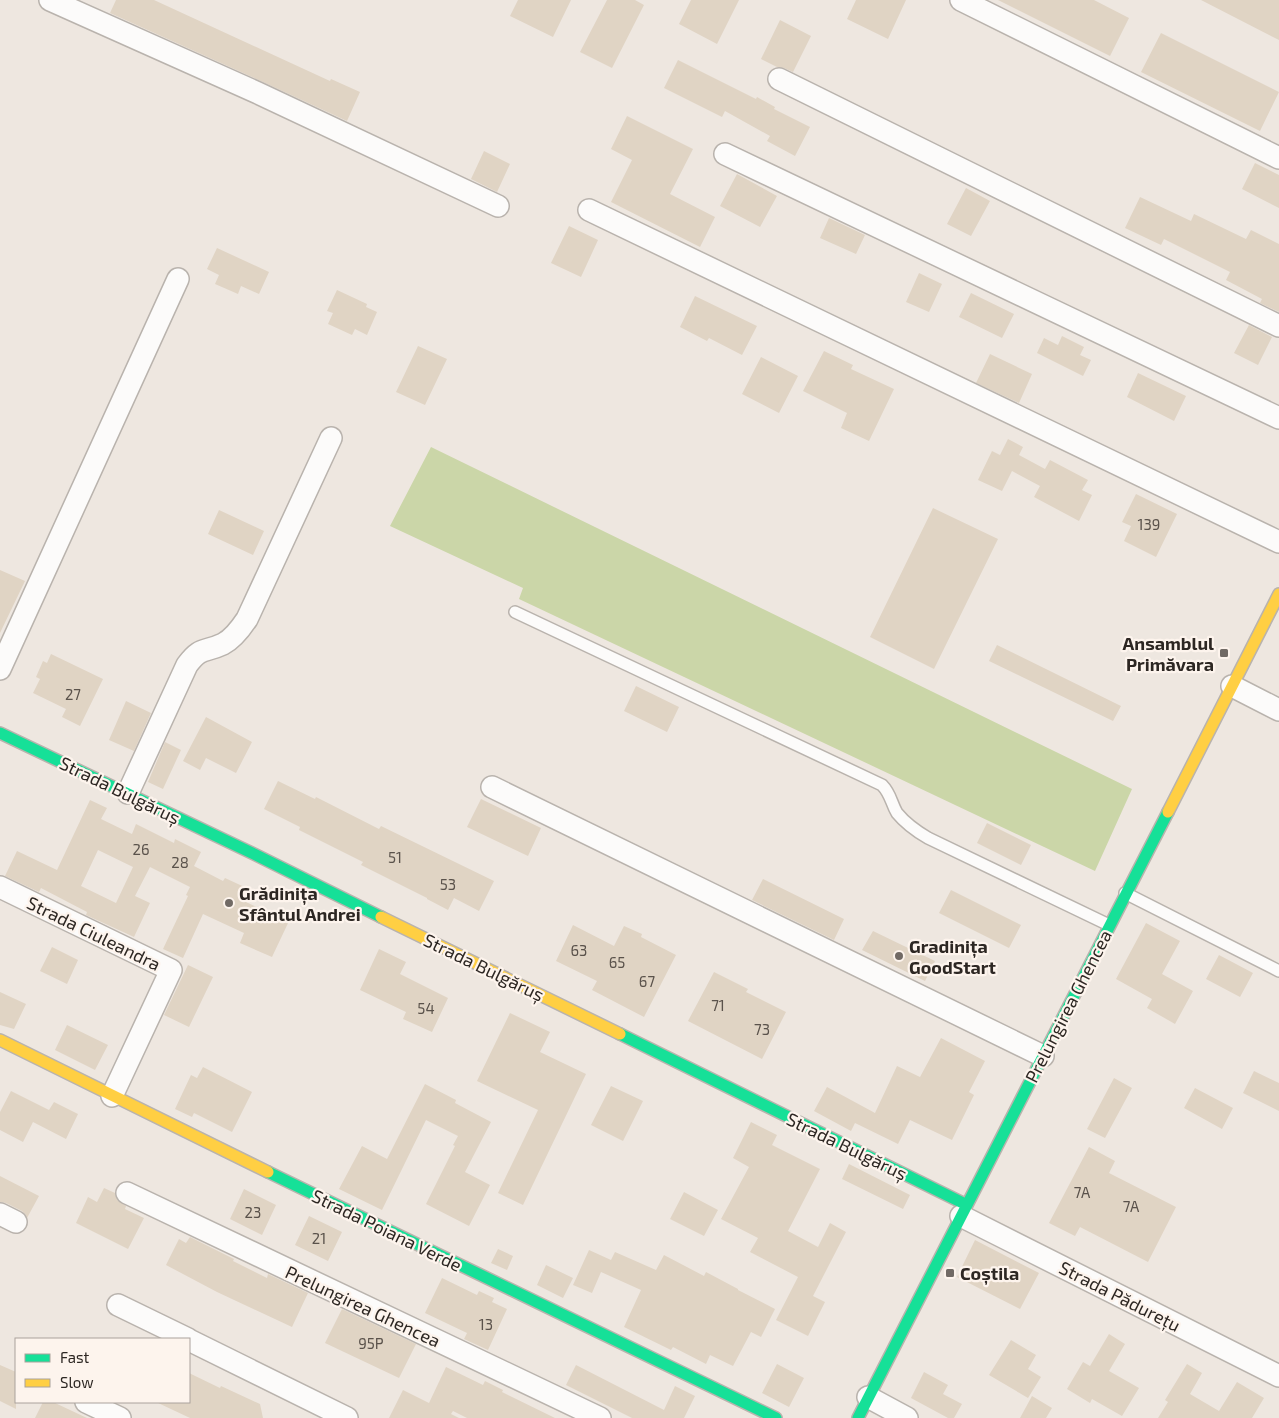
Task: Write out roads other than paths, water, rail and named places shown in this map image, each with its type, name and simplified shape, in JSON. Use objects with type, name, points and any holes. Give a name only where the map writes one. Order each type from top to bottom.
[{"type":"street","points":[[50,0],[258,93],[498,206]]},
{"type":"street","points":[[961,0],[1279,158]]},
{"type":"street","points":[[779,79],[1279,326]]},
{"type":"street","points":[[724,154],[1279,418]]},
{"type":"street","points":[[589,210],[1279,542]]},
{"type":"street","points":[[0,669],[178,279]]},
{"type":"street","points":[[128,794],[187,665],[195,654],[224,643],[234,635],[247,619],[331,438]]},
{"type":"street","name":"Prelungirea Ghencea","points":[[858,1418],[1279,594]]},
{"type":"street","points":[[1232,686],[1279,710]]},
{"type":"street","name":"Strada Bulgăruș","points":[[0,733],[254,854],[964,1210]]},
{"type":"street","points":[[492,787],[1043,1056]]},
{"type":"street","name":"Strada Ciuleandra","points":[[0,887],[171,970],[108,1095]]},
{"type":"street","name":"Strada Poiana Verde","points":[[0,1040],[108,1095],[776,1418]]},
{"type":"street","name":"Prelungirea Ghencea","points":[[127,1193],[600,1418]]},
{"type":"street","name":"Strada Pădurețu","points":[[964,1210],[1279,1376]]},
{"type":"street","points":[[118,1305],[186,1338]]},
{"type":"street","points":[[190,1340],[347,1418]]},
{"type":"street","points":[[868,1397],[907,1418]]},
{"type":"street","points":[[88,1403],[120,1418]]},
{"type":"lane","points":[[515,612],[882,785],[888,791],[897,812],[911,828],[928,838],[1109,925]]},
{"type":"lane","points":[[1125,893],[1279,971]]},
{"type":"place","name":"Ansamblul Primăvara","points":[[1224,653]]},
{"type":"place","name":"Grădinița Sfântul Andrei","points":[[229,903]]},
{"type":"place","name":"Gradinița GoodStart","points":[[899,956]]},
{"type":"place","name":"Coștila","points":[[950,1273]]}]
